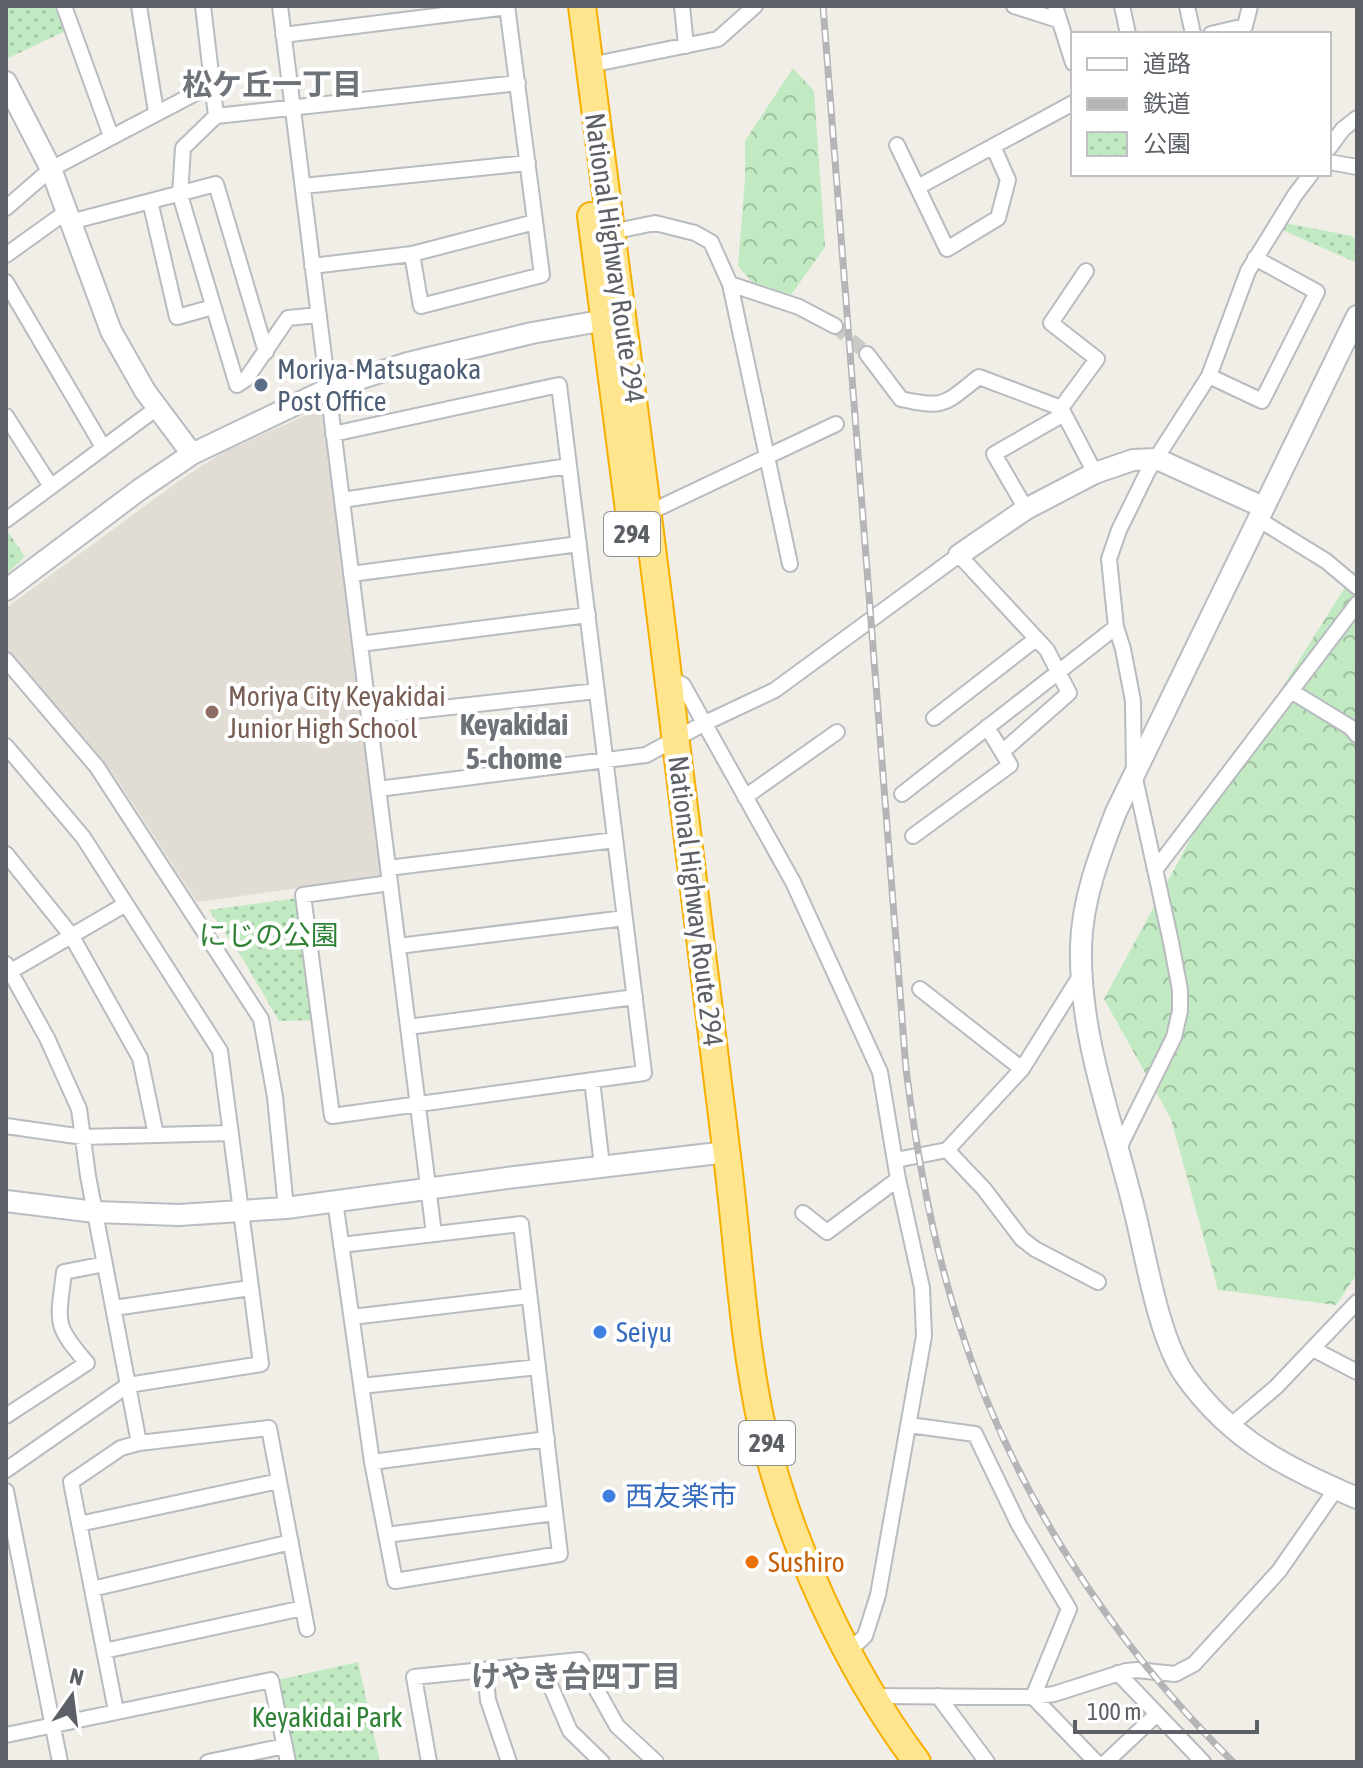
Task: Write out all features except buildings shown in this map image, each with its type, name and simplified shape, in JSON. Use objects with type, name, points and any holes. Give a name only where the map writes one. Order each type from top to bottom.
[{"type":"highway","name":"National Highway Route 294","points":[[565,6],[614,318],[718,1153],[748,1429],[763,1491],[796,1578],[824,1640],[853,1693],[897,1762]]},
{"type":"highway","name":"National Highway Route 294","points":[[582,6],[611,232],[614,318]]},
{"type":"highway","name":"National Highway Route 294","points":[[639,516],[668,677],[668,743]]},
{"type":"highway","name":"National Highway Route 294","points":[[718,1153],[762,1425],[779,1486],[815,1584],[848,1652],[917,1762]]},
{"type":"street","points":[[64,6],[111,136]]},
{"type":"street","points":[[139,6],[156,112]]},
{"type":"street","points":[[203,6],[216,116]]},
{"type":"street","points":[[280,6],[434,1234]]},
{"type":"street","points":[[283,35],[508,6],[542,275],[421,306],[412,254]]},
{"type":"street","points":[[682,6],[686,46]]},
{"type":"street","points":[[590,65],[718,39],[742,11],[755,6]]},
{"type":"street","points":[[1014,6],[1057,13],[1071,57]]},
{"type":"street","points":[[1122,6],[1128,32]]},
{"type":"street","points":[[1187,6],[1193,32]]},
{"type":"street","points":[[1220,32],[1245,26],[1250,6]]},
{"type":"street","points":[[6,82],[51,169],[111,331],[131,369],[192,454]]},
{"type":"street","points":[[319,315],[288,318],[246,379],[237,385],[181,193],[183,148],[216,116],[518,83]]},
{"type":"street","points":[[6,208],[51,169],[213,84]]},
{"type":"street","points":[[918,187],[1071,104]]},
{"type":"street","points":[[1331,145],[1343,129],[1357,118]]},
{"type":"street","points":[[897,145],[947,249],[998,218],[1008,180],[993,146]]},
{"type":"street","points":[[1331,162],[1357,167]]},
{"type":"street","points":[[303,186],[528,163]]},
{"type":"street","points":[[1119,1148],[1174,1037],[1180,1011],[1180,990],[1134,774],[1133,701],[1116,627],[1108,572],[1111,547],[1157,459],[1209,376],[1255,258],[1309,176]]},
{"type":"street","points":[[6,255],[68,217],[216,184],[266,352]]},
{"type":"street","points":[[150,201],[177,317],[213,307]]},
{"type":"street","points":[[312,266],[412,254],[535,222]]},
{"type":"street","points":[[611,232],[655,223],[695,233],[711,242],[730,284],[790,564]]},
{"type":"street","points":[[1209,376],[1262,401],[1317,292],[1255,258]]},
{"type":"street","points":[[1026,509],[994,454],[1062,411],[1097,359],[1051,323],[1086,271]]},
{"type":"street","points":[[6,282],[103,447]]},
{"type":"street","points":[[730,284],[799,307],[835,326]]},
{"type":"street","points":[[1357,316],[1116,812],[1092,880],[1081,946],[1091,1043],[1159,1309],[1177,1362],[1185,1376],[1230,1426],[1254,1447],[1288,1468],[1357,1498]]},
{"type":"street","points":[[6,590],[192,454],[328,389],[408,363],[532,333],[614,318]]},
{"type":"street","points":[[867,354],[901,399],[933,406],[949,401],[979,377],[1062,411],[1095,473]]},
{"type":"street","points":[[333,434],[559,385],[644,1073],[332,1116],[303,895],[389,876],[615,840]]},
{"type":"street","points":[[6,520],[157,408]]},
{"type":"street","points":[[6,416],[50,485]]},
{"type":"street","points":[[639,516],[836,424]]},
{"type":"street","points":[[378,789],[646,755],[775,690],[1026,509],[1095,473],[1133,460],[1157,459],[1260,513],[1357,587]]},
{"type":"street","points":[[342,500],[569,466]]},
{"type":"street","points":[[351,574],[579,544]]},
{"type":"street","points":[[959,555],[1047,650],[1069,693],[1002,752]]},
{"type":"street","points":[[1155,870],[1357,604]]},
{"type":"street","points":[[360,644],[588,615]]},
{"type":"street","points":[[902,794],[1116,627]]},
{"type":"street","points":[[934,718],[1036,639]]},
{"type":"street","points":[[6,660],[97,767],[261,1019],[275,1097],[286,1208]]},
{"type":"street","points":[[668,677],[683,685],[793,882],[880,1072],[898,1179],[922,1288],[924,1336],[878,1595],[865,1636],[848,1652]]},
{"type":"street","points":[[369,716],[597,691]]},
{"type":"street","points":[[1291,691],[1350,727],[1357,735]]},
{"type":"street","points":[[913,836],[1010,765],[987,727]]},
{"type":"street","points":[[745,797],[837,732]]},
{"type":"street","points":[[6,746],[83,837],[216,1041],[220,1051],[261,1364],[128,1385],[6,1470]]},
{"type":"street","points":[[6,854],[71,935],[140,1058],[156,1135]]},
{"type":"street","points":[[126,904],[8,969],[47,1038],[79,1109],[95,1212],[139,1443]]},
{"type":"street","points":[[398,946],[625,918]]},
{"type":"street","points":[[896,1160],[947,1150],[1022,1069],[1082,973]]},
{"type":"street","points":[[920,989],[1022,1069]]},
{"type":"street","points":[[408,1027],[635,997]]},
{"type":"street","points":[[592,1080],[602,1166]]},
{"type":"street","points":[[6,1126],[83,1137],[231,1133]]},
{"type":"street","points":[[947,1150],[984,1189],[1022,1239],[1098,1282]]},
{"type":"street","points":[[6,1201],[95,1212],[179,1215],[286,1208],[718,1153]]},
{"type":"street","points":[[803,1213],[827,1232],[898,1179]]},
{"type":"street","points":[[335,1201],[341,1245],[352,1317],[372,1462],[395,1581],[560,1554],[521,1224],[341,1245]]},
{"type":"street","points":[[6,1416],[87,1363],[63,1335],[58,1317],[64,1272],[105,1264]]},
{"type":"street","points":[[114,1308],[250,1288]]},
{"type":"street","points":[[352,1317],[529,1296]]},
{"type":"street","points":[[1230,1426],[1276,1387],[1356,1306]]},
{"type":"street","points":[[1313,1349],[1357,1372]]},
{"type":"street","points":[[361,1386],[538,1367]]},
{"type":"street","points":[[909,1425],[975,1434],[1019,1525],[1069,1609],[1033,1697]]},
{"type":"street","points":[[116,1711],[71,1482],[121,1448],[139,1443],[269,1428],[307,1629]]},
{"type":"street","points":[[372,1462],[547,1439]]},
{"type":"street","points":[[79,1524],[279,1481]]},
{"type":"street","points":[[873,1696],[1033,1697],[1054,1694],[1118,1673],[1137,1670],[1175,1674],[1194,1664],[1279,1571],[1336,1489]]},
{"type":"street","points":[[6,1491],[60,1762]]},
{"type":"street","points":[[386,1535],[555,1513]]},
{"type":"street","points":[[92,1589],[291,1542]]},
{"type":"street","points":[[104,1651],[303,1608]]},
{"type":"street","points":[[429,1762],[414,1677],[580,1660],[617,1726],[656,1762]]},
{"type":"street","points":[[541,1664],[570,1731],[602,1762]]},
{"type":"street","points":[[485,1670],[488,1700],[509,1762]]},
{"type":"street","points":[[1118,1673],[1201,1761]]},
{"type":"street","points":[[6,1735],[271,1680],[288,1762]]},
{"type":"street","points":[[938,1696],[987,1762]]},
{"type":"street","points":[[1033,1697],[1096,1762]]},
{"type":"street","points":[[1106,1762],[1157,1714]]},
{"type":"street","points":[[208,1762],[285,1746]]},
{"type":"shaded area","name":"Moriya City Keyakidai Junior High School","points":[[324,407],[387,876],[197,902],[112,772],[6,651],[6,608],[183,478],[222,453]]},
{"type":"green space","points":[[6,6],[64,6],[72,28],[6,59]]},
{"type":"green space","points":[[793,68],[814,91],[825,247],[791,295],[752,282],[738,266],[745,141]]},
{"type":"green space","points":[[1284,223],[1352,236],[1357,242],[1357,263],[1280,229]]},
{"type":"green space","points":[[6,529],[25,557],[6,574]]},
{"type":"green space","points":[[1357,568],[1357,1274],[1336,1305],[1218,1290],[1171,1119],[1104,999],[1211,801]]},
{"type":"green space","name":"にじの公園","points":[[298,898],[315,1020],[279,1021],[244,961],[209,910]]},
{"type":"green space","name":"Keyakidai Park","points":[[358,1662],[380,1762],[294,1762],[278,1680]]},
{"type":"tunnel","points":[[835,326],[867,354]]},
{"type":"railway","points":[[823,6],[906,1069],[933,1230],[949,1293],[981,1386],[1036,1504],[1106,1614],[1188,1715],[1233,1762]]},
{"type":"place","name":"Moriya-Matsugaoka Post Office","points":[[261,385]]},
{"type":"place","name":"Moriya City Keyakidai Junior High School","points":[[212,712]]},
{"type":"place","name":"Seiyu","points":[[600,1332]]},
{"type":"place","name":"西友楽市","points":[[609,1496]]},
{"type":"place","name":"Sushiro","points":[[752,1562]]},
{"type":"district","name":"松ケ丘一丁目","points":[[272,85]]},
{"type":"district","name":"Keyakidai 5-chome","points":[[514,742]]},
{"type":"district","name":"けやき台四丁目","points":[[576,1677]]}]
